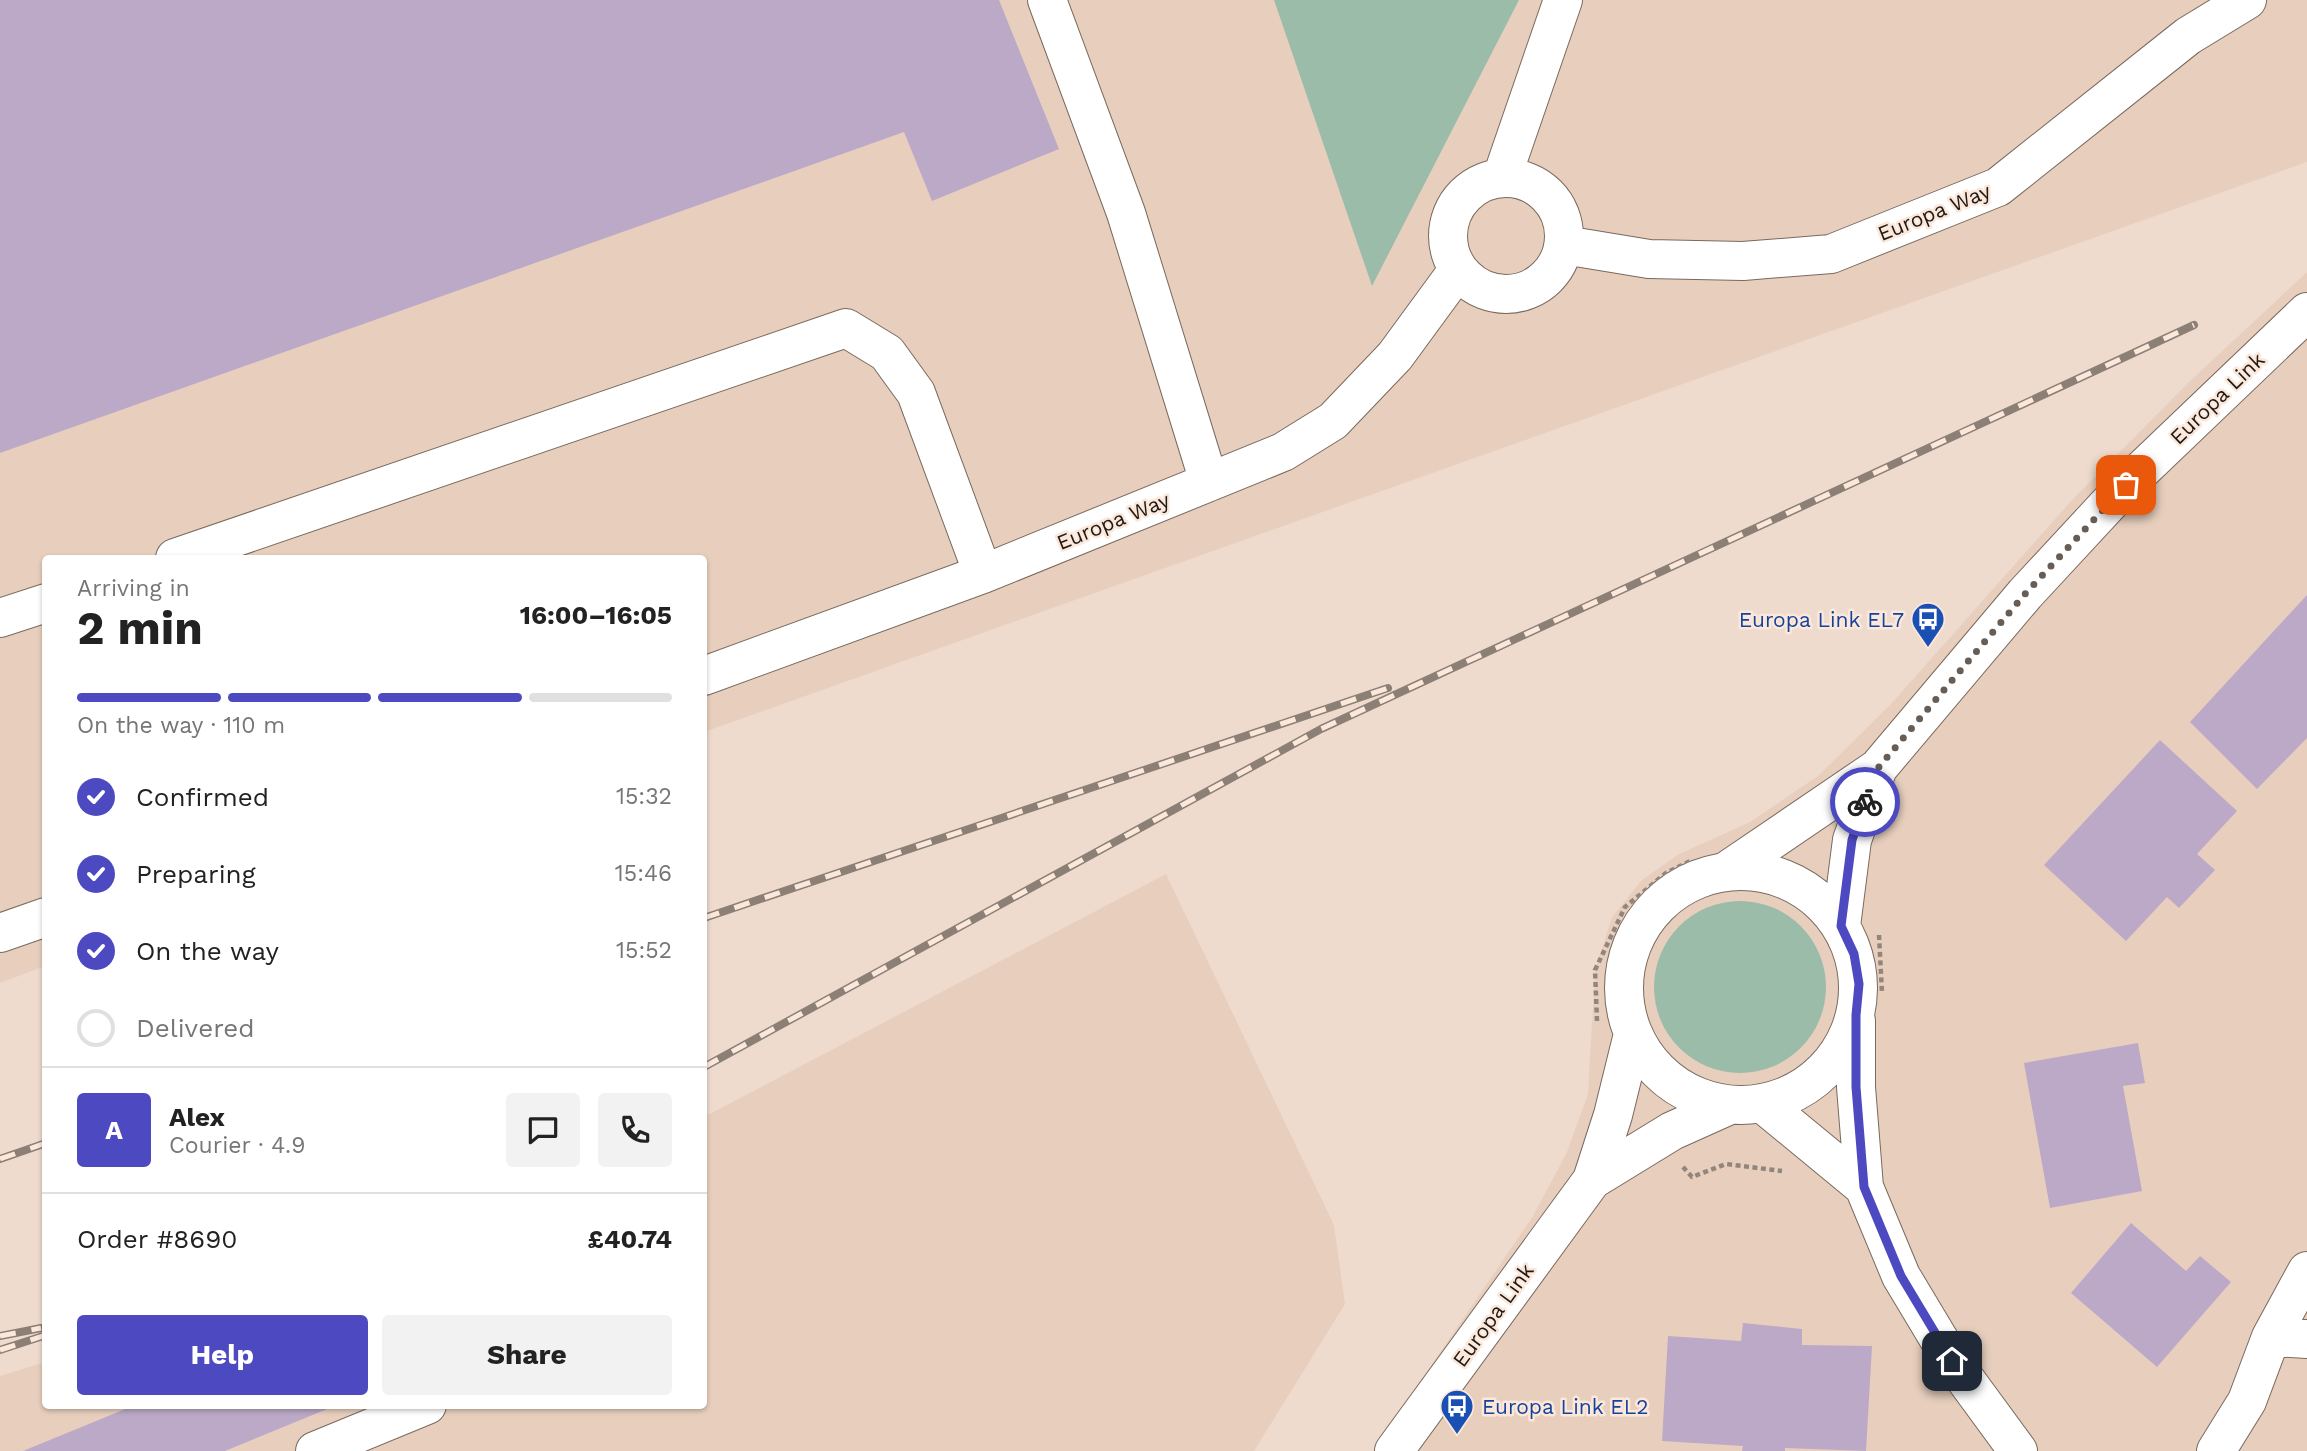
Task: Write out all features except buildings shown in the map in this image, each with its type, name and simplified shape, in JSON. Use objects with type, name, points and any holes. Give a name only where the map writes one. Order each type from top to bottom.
[{"type":"street","points":[[1047,0],[1126,213],[1209,482]]},
{"type":"street","points":[[1502,177],[1563,0]]},
{"type":"street","name":"Europa Way","points":[[1564,245],[1649,259],[1743,261],[1831,254],[1998,187],[2188,36],[2247,0]]},
{"type":"street","points":[[1502,177],[1522,180],[1548,195],[1559,212],[1564,245],[1558,264],[1543,282],[1525,292],[1501,295],[1481,290],[1458,270],[1449,252],[1447,228],[1453,208],[1467,192],[1484,181],[1502,177]]},
{"type":"street","name":"Europa Way","points":[[707,675],[983,574],[1283,452],[1333,421],[1395,356],[1458,270]]},
{"type":"street","name":"Europa Link","points":[[1725,872],[1878,768],[2025,594],[2126,485],[2307,312]]},
{"type":"street","points":[[183,555],[846,328],[887,353],[916,393],[983,574]]},
{"type":"street","points":[[0,618],[42,604]]},
{"type":"street","name":"Europa Link","points":[[1841,926],[1852,840],[1878,768]]},
{"type":"street","points":[[1856,1015],[1843,1047],[1822,1073],[1794,1093],[1746,1104],[1700,1098],[1672,1083],[1649,1061],[1633,1034],[1624,999],[1626,963],[1639,930],[1661,902],[1691,882],[1725,872],[1759,871],[1792,881],[1820,900],[1841,926],[1854,954],[1859,984],[1856,1087],[1864,1187],[1901,1276],[1952,1361],[2018,1451]]},
{"type":"street","points":[[0,933],[42,918]]},
{"type":"street","name":"Europa Link","points":[[1394,1451],[1592,1180],[1614,1115],[1633,1034]]},
{"type":"street","points":[[1746,1104],[1864,1187]]},
{"type":"street","name":"Europa Link","points":[[1592,1180],[1672,1131],[1746,1104]]},
{"type":"street","points":[[2216,1451],[2289,1338],[2307,1271]]},
{"type":"street","points":[[315,1451],[417,1409]]},
{"type":"shaded area","points":[[0,0],[2307,0],[2307,162],[707,731],[707,555],[42,555],[42,967],[0,983]]},
{"type":"shaded area","points":[[2307,272],[2307,1451],[1373,1451],[1533,1216],[1567,1152],[1588,1094],[1595,970],[1612,917],[1642,880],[1679,854],[1750,822],[1818,776],[1890,705],[2072,500],[2190,381]]},
{"type":"shaded area","points":[[1166,874],[1334,1225],[1345,1304],[1254,1451],[0,1451],[0,1376],[42,1363],[42,1409],[707,1409],[707,1115]]},
{"type":"green space","points":[[1274,0],[1519,0],[1372,286]]},
{"type":"green space","points":[[1740,901],[1773,907],[1801,926],[1820,954],[1826,987],[1820,1020],[1801,1048],[1773,1067],[1740,1073],[1707,1067],[1679,1048],[1660,1020],[1654,987],[1660,954],[1679,926],[1707,907]]},
{"type":"railway","points":[[707,1065],[1321,729],[2194,325]]},
{"type":"railway","points":[[707,917],[1388,688]]},
{"type":"railway","points":[[0,1159],[42,1144]]},
{"type":"railway","points":[[0,1336],[41,1328]]},
{"type":"railway","points":[[0,1350],[42,1336]]},
{"type":"way so far","points":[[1865,802],[1878,768],[2025,594],[2126,485]]},
{"type":"place","name":"Europa Link EL7","points":[[1928,649]]},
{"type":"place","name":"Europa Link EL2","points":[[1457,1436]]},
{"type":"route","points":[[1865,802],[1852,840],[1841,926],[1854,954],[1859,984],[1856,1087],[1864,1187],[1901,1276],[1952,1361]]}]
